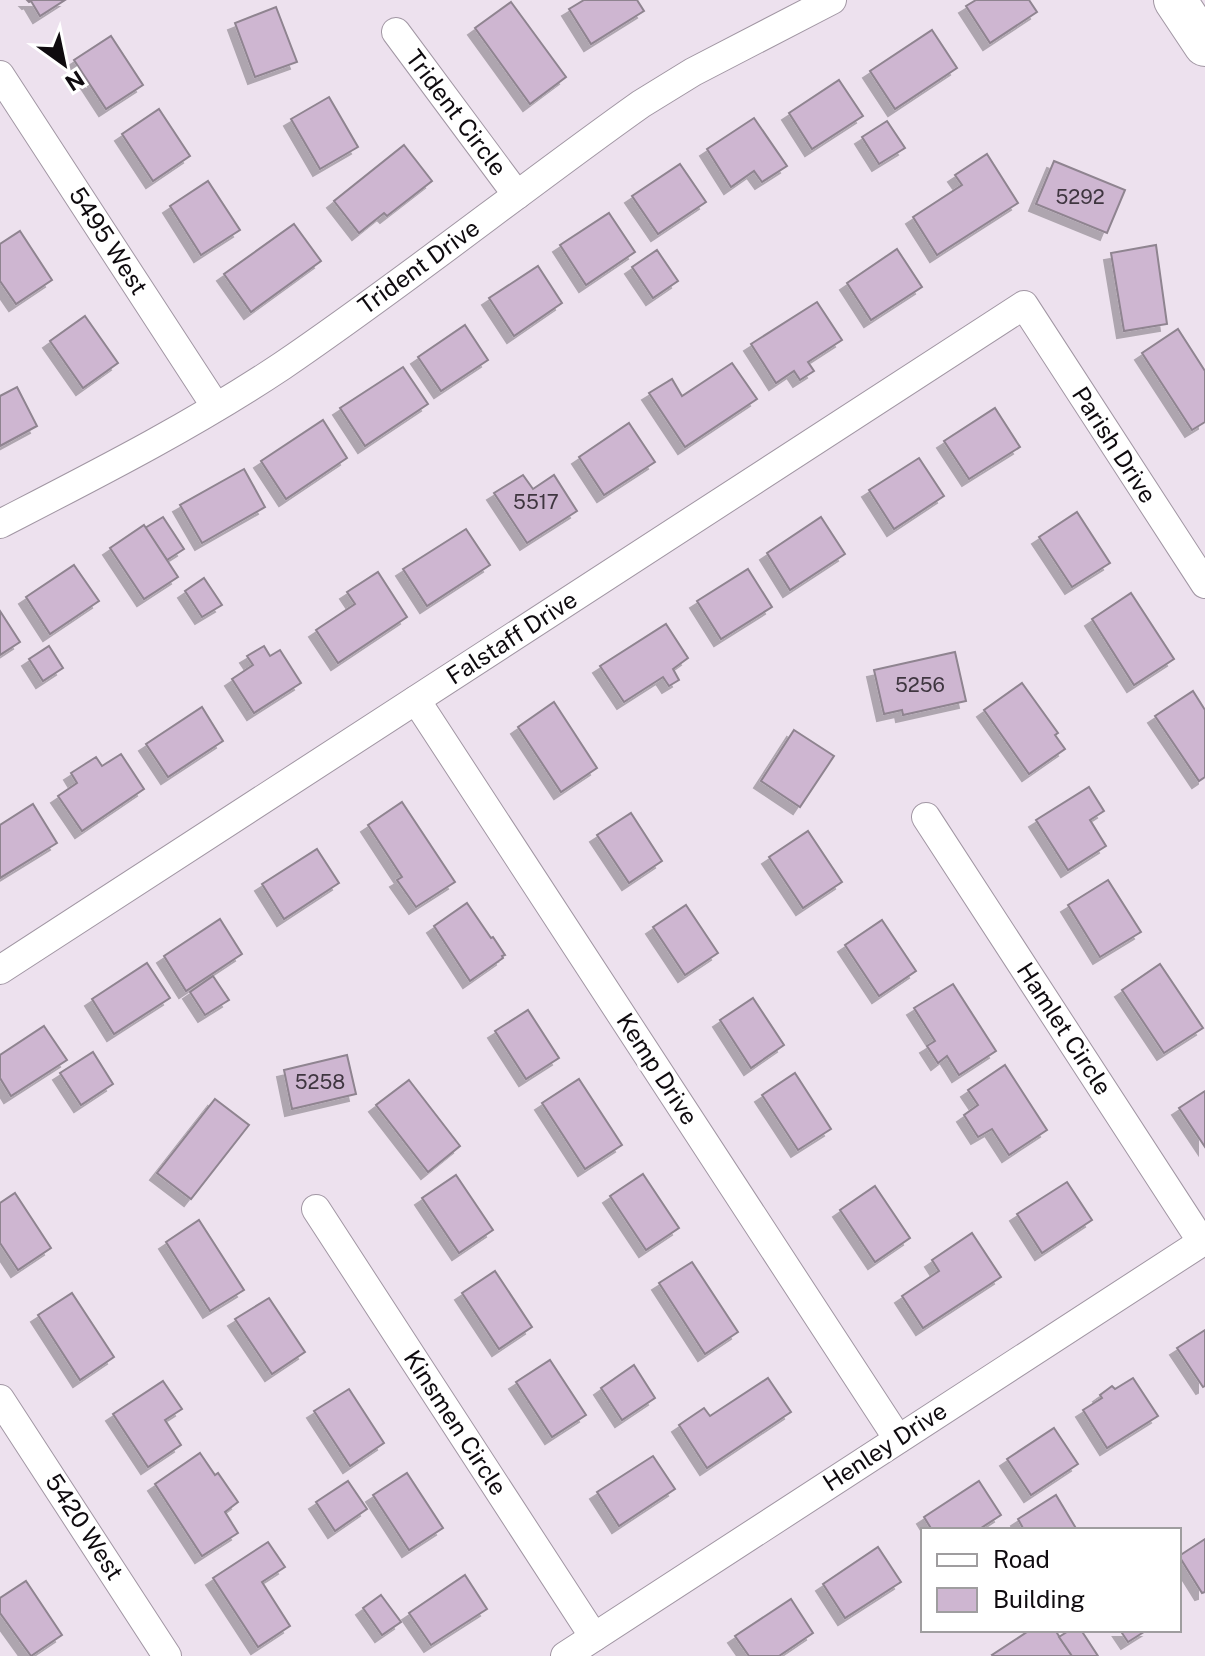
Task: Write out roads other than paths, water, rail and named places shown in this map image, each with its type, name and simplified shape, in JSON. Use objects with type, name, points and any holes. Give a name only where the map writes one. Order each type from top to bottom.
[{"type":"main road","points":[[1175,0],[1205,45]]},
{"type":"street","name":"Trident Drive","points":[[0,524],[119,462],[281,367],[641,104],[693,72],[832,0]]},
{"type":"street","name":"Trident Circle","points":[[396,32],[517,195]]},
{"type":"street","name":"5495 West","points":[[0,75],[216,407]]},
{"type":"street","name":"Parish Drive","points":[[1024,305],[1205,584]]},
{"type":"street","name":"Falstaff Drive","points":[[0,970],[1024,305]]},
{"type":"street","name":"Kemp Drive","points":[[416,700],[898,1439]]},
{"type":"street","name":"Hamlet Circle","points":[[926,817],[1204,1241]]},
{"type":"street","name":"Kinsmen Circle","points":[[316,1209],[594,1637]]},
{"type":"street","name":"Henley Drive","points":[[565,1656],[1204,1241]]},
{"type":"street","name":"5420 West","points":[[0,1399],[167,1656]]}]
